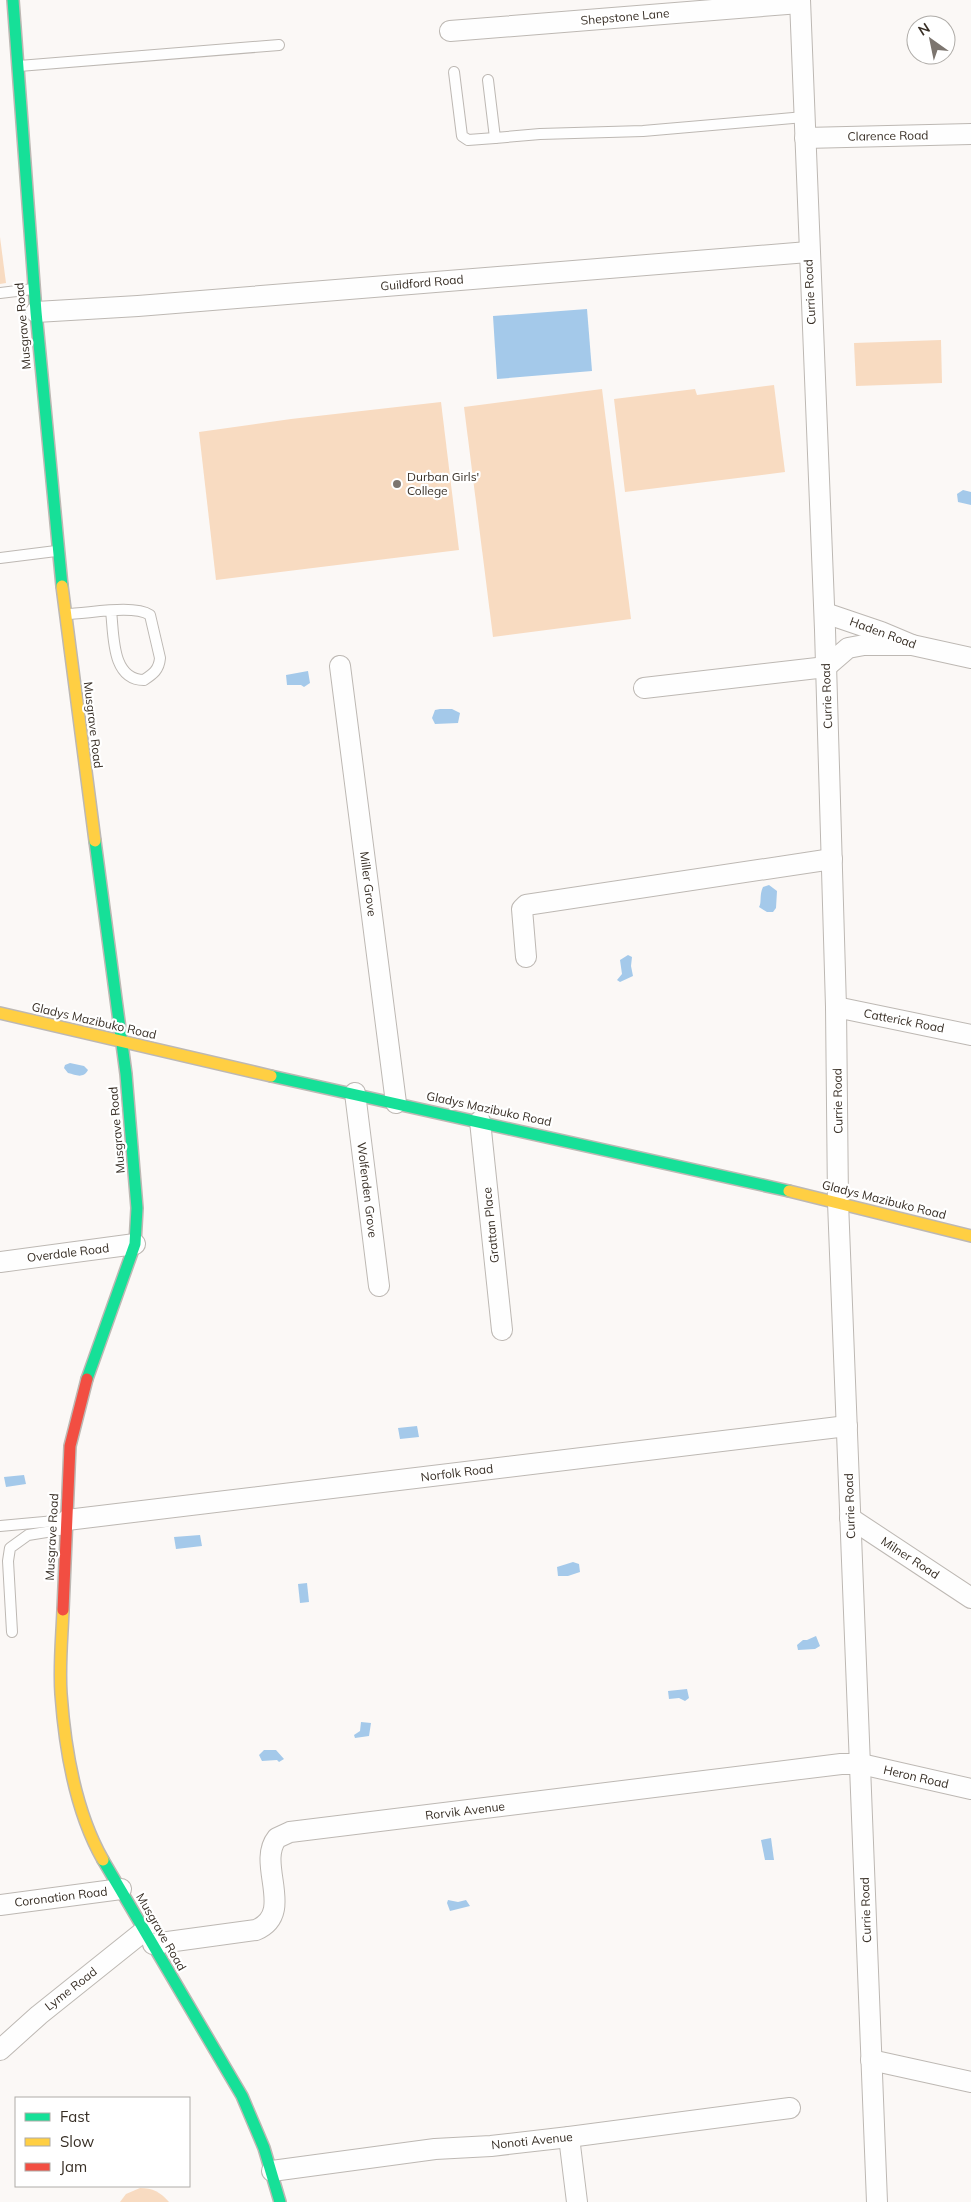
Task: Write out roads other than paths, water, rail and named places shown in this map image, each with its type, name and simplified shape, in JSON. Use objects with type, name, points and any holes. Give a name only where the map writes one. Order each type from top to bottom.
[{"type":"street","name":"Musgrave Road","points":[[13,0],[12,57],[57,551],[126,1074],[137,1208],[135,1244],[93,1357],[76,1416],[70,1446],[61,1693],[70,1766],[82,1812],[99,1852],[242,2096],[272,2171],[280,2202]]},
{"type":"street","name":"Shepstone Lane","points":[[450,30],[800,1]]},
{"type":"street","name":"Currie Road","points":[[800,1],[808,252],[826,667],[836,1007],[838,1202],[877,2202]]},
{"type":"street","name":"Clarence Road","points":[[805,138],[971,134]]},
{"type":"street","name":"Guildford Road","points":[[36,312],[138,306],[808,252]]},
{"type":"street","name":"Haden Road","points":[[824,613],[881,632],[912,645],[971,658]]},
{"type":"street","points":[[644,688],[826,667],[848,648],[864,645],[912,645]]},
{"type":"street","name":"Miller Grove","points":[[340,666],[396,1103]]},
{"type":"street","points":[[526,957],[522,910],[526,905],[832,859]]},
{"type":"street","name":"Catterick Road","points":[[836,1007],[971,1035]]},
{"type":"street","name":"Gladys Mazibuko Road","points":[[0,1013],[838,1202],[971,1236]]},
{"type":"street","name":"Wolfenden Grove","points":[[355,1093],[380,1286]]},
{"type":"street","name":"Grattan Place","points":[[480,1121],[502,1330]]},
{"type":"street","name":"Overdale Road","points":[[0,1262],[135,1244]]},
{"type":"street","name":"Norfolk Road","points":[[66,1524],[847,1426]]},
{"type":"street","name":"Milner Road","points":[[850,1518],[971,1598]]},
{"type":"street","name":"Rorvik Avenue","points":[[148,1938],[256,1930],[264,1927],[270,1920],[275,1906],[270,1852],[273,1843],[283,1834],[841,1764],[860,1764]]},
{"type":"street","name":"Heron Road","points":[[860,1764],[971,1789]]},
{"type":"street","name":"Coronation Road","points":[[0,1905],[121,1889]]},
{"type":"street","name":"Lyme Road","points":[[0,2050],[38,2015],[148,1938]]},
{"type":"street","points":[[871,2060],[971,2082]]},
{"type":"street","name":"Nonoti Avenue","points":[[272,2171],[435,2149],[491,2146],[569,2137],[790,2108]]},
{"type":"street","points":[[569,2137],[577,2202]]},
{"type":"lane","points":[[12,57],[279,45]]},
{"type":"lane","points":[[454,72],[462,136],[468,140],[540,134],[643,131],[804,117]]},
{"type":"lane","points":[[488,80],[495,138]]},
{"type":"lane","points":[[0,293],[34,289]]},
{"type":"lane","points":[[0,558],[57,551]]},
{"type":"lane","points":[[65,614],[111,611],[144,611],[150,615],[160,665],[156,672],[144,680],[130,677],[124,672],[119,663],[111,611]]},
{"type":"lane","points":[[0,1526],[66,1524]]},
{"type":"lane","points":[[12,1632],[8,1561],[10,1548],[28,1535],[66,1524]]},
{"type":"water","points":[[587,309],[592,371],[497,379],[493,316]]},
{"type":"water","points":[[963,490],[971,492],[971,505],[958,502],[957,494]]},
{"type":"water","points":[[308,671],[310,683],[304,687],[301,685],[287,685],[286,675]]},
{"type":"water","points":[[452,709],[460,713],[458,723],[435,724],[432,718],[435,710]]},
{"type":"water","points":[[769,885],[777,891],[776,908],[773,912],[767,912],[759,907],[763,887]]},
{"type":"water","points":[[628,955],[632,957],[633,976],[620,982],[617,980],[622,974],[620,960]]},
{"type":"water","points":[[70,1063],[84,1066],[88,1070],[84,1075],[68,1073],[64,1068],[65,1065]]},
{"type":"water","points":[[417,1426],[419,1437],[400,1439],[398,1428]]},
{"type":"water","points":[[24,1475],[26,1484],[6,1487],[4,1477]]},
{"type":"water","points":[[200,1535],[202,1546],[176,1549],[174,1537]]},
{"type":"water","points":[[573,1562],[579,1564],[580,1572],[568,1576],[558,1576],[557,1567]]},
{"type":"water","points":[[307,1583],[309,1602],[300,1603],[298,1584]]},
{"type":"water","points":[[816,1636],[820,1646],[815,1649],[798,1650],[797,1645],[803,1640]]},
{"type":"water","points":[[687,1689],[689,1698],[685,1701],[679,1698],[669,1699],[668,1691]]},
{"type":"water","points":[[361,1722],[371,1723],[369,1736],[355,1738],[354,1735],[360,1731]]},
{"type":"water","points":[[264,1750],[276,1750],[284,1759],[279,1762],[277,1760],[262,1761],[259,1755]]},
{"type":"water","points":[[771,1838],[774,1860],[765,1860],[761,1840]]},
{"type":"water","points":[[448,1900],[458,1902],[466,1900],[470,1906],[450,1911],[447,1903]]},
{"type":"place","name":"Durban Girls' College","points":[[397,484]]}]
